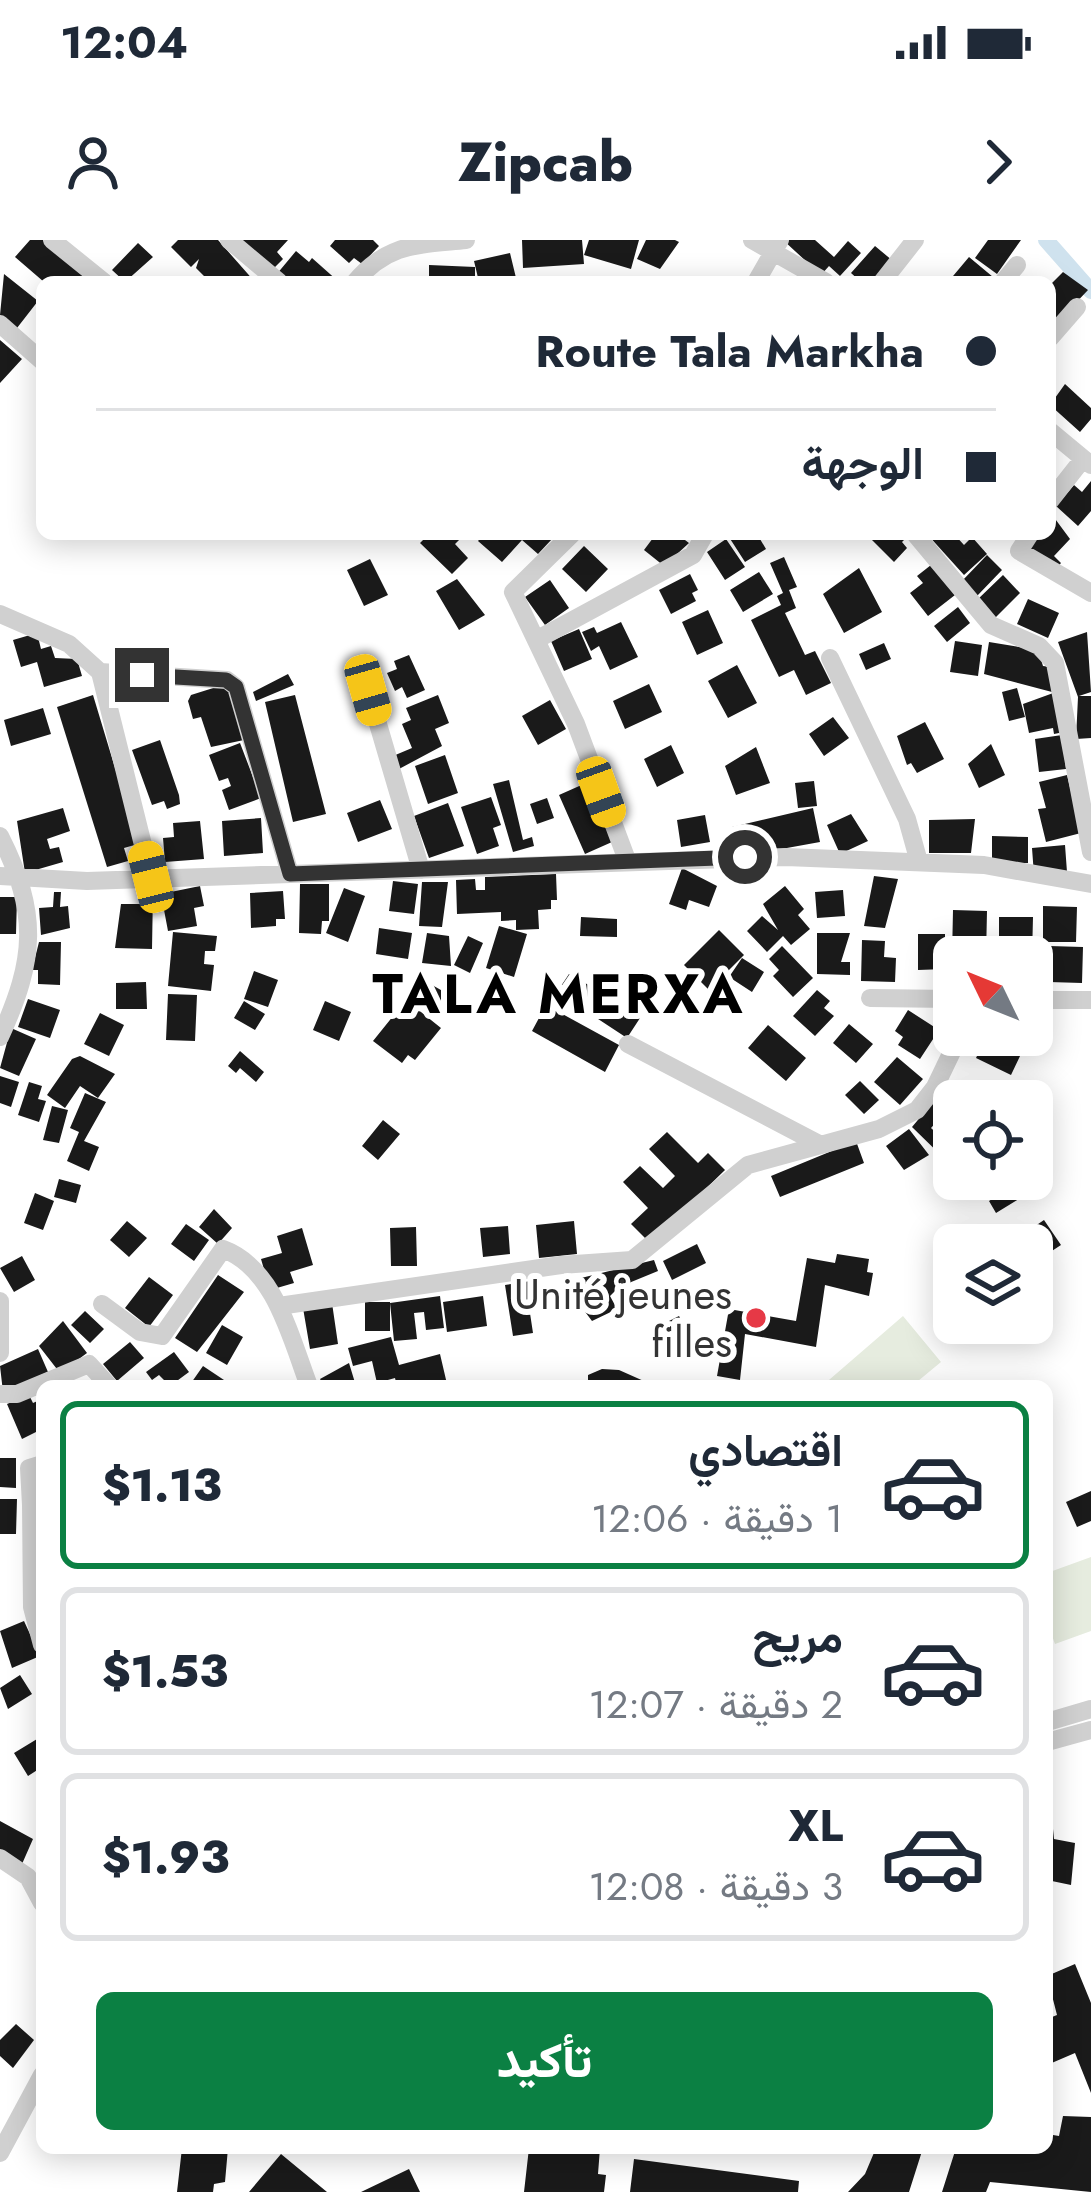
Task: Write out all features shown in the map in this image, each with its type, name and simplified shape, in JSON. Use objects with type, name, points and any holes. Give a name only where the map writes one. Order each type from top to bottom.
[{"type":"street","points":[[52,240],[97,276]]},
{"type":"street","points":[[229,240],[272,276]]},
{"type":"street","points":[[361,276],[375,258],[402,243],[466,240]]},
{"type":"street","points":[[752,240],[777,246],[818,276]]},
{"type":"street","points":[[887,276],[915,240]]},
{"type":"street","points":[[760,276],[777,246]]},
{"type":"street","points":[[1009,276],[1017,265]]},
{"type":"street","points":[[1056,331],[1077,307]]},
{"type":"street","points":[[0,324],[36,356]]},
{"type":"street","points":[[1056,436],[1087,462],[1056,495]]},
{"type":"street","points":[[566,540],[513,592],[576,724],[626,860]]},
{"type":"street","points":[[536,640],[693,555],[702,540]]},
{"type":"street","points":[[920,540],[991,625],[1039,646],[1055,663],[1091,851]]},
{"type":"street","points":[[1026,540],[1019,551],[1091,593]]},
{"type":"street","points":[[0,614],[69,644],[100,672],[151,877]]},
{"type":"street","points":[[830,658],[907,819],[919,862]]},
{"type":"street","points":[[100,672],[226,680],[236,687],[290,874]]},
{"type":"street","points":[[368,690],[421,870]]},
{"type":"street","points":[[0,836],[22,879],[30,949],[0,1037]]},
{"type":"street","points":[[0,876],[290,874],[786,856],[984,865],[1091,884]]},
{"type":"street","points":[[870,998],[933,999]]},
{"type":"street","points":[[1053,1000],[1091,1000]]},
{"type":"street","points":[[628,1044],[821,1145]]},
{"type":"street","points":[[279,1306],[561,1264],[632,1260],[748,1166],[879,1129],[917,1110],[950,1056]]},
{"type":"street","points":[[102,1304],[140,1332],[162,1336],[223,1249],[242,1256],[279,1306],[306,1380]]},
{"type":"street","points":[[0,1301],[0,1353]]},
{"type":"street","points":[[51,1380],[89,1364],[104,1380]]},
{"type":"street","points":[[0,1394],[17,1394],[36,1386]]},
{"type":"street","points":[[36,1466],[29,1468],[36,1540]]},
{"type":"street","points":[[1053,1720],[1091,1709]]},
{"type":"street","points":[[1053,1740],[1091,1730]]},
{"type":"street","points":[[0,1858],[28,1877],[36,1892]]},
{"type":"street","points":[[0,2153],[36,2086]]},
{"type":"shaded area","points":[[903,1316],[941,1362],[919,1380],[829,1380]]},
{"type":"shaded area","points":[[1091,1557],[1091,1631],[1055,1644],[1053,1638],[1053,1571]]},
{"type":"building","points":[[30,240],[48,240],[83,276],[37,276],[15,257]]},
{"type":"building","points":[[178,240],[218,240],[250,276],[204,276],[196,268],[199,259],[191,267],[171,247]]},
{"type":"building","points":[[241,240],[288,240],[277,252],[283,259],[272,270]]},
{"type":"building","points":[[335,240],[373,240],[379,246],[362,264],[354,258],[349,263],[330,246]]},
{"type":"building","points":[[522,240],[582,240],[584,264],[523,268]]},
{"type":"building","points":[[589,240],[639,240],[631,269],[584,255]]},
{"type":"building","points":[[646,240],[679,242],[660,269],[637,259]]},
{"type":"building","points":[[783,240],[815,240],[834,257],[848,241],[861,253],[840,276],[829,266],[821,275]]},
{"type":"building","points":[[988,240],[1021,240],[997,274],[975,258]]},
{"type":"building","points":[[138,243],[153,257],[132,276],[118,276],[112,270]]},
{"type":"building","points":[[875,246],[893,261],[880,276],[851,273]]},
{"type":"building","points":[[296,251],[332,276],[277,276]]},
{"type":"building","points":[[510,253],[516,276],[478,276],[474,261]]},
{"type":"building","points":[[969,257],[992,276],[953,276]]},
{"type":"building","points":[[429,265],[475,267],[475,276],[429,276]]},
{"type":"building","points":[[1063,272],[1088,290],[1056,324],[1056,279]]},
{"type":"building","points":[[4,274],[36,304],[17,328],[0,315]]},
{"type":"building","points":[[0,340],[22,359],[0,383]]},
{"type":"building","points":[[1065,384],[1091,408],[1091,419],[1080,432],[1056,410],[1056,397]]},
{"type":"building","points":[[1091,481],[1091,511],[1078,526],[1056,506],[1074,485],[1082,492]]},
{"type":"building","points":[[1056,520],[1070,539],[1054,556],[1061,563],[1055,570],[1026,545],[1031,540],[1056,540]]},
{"type":"building","points":[[459,540],[455,544],[468,558],[452,574],[420,543]]},
{"type":"building","points":[[479,540],[522,540],[502,562]]},
{"type":"building","points":[[522,540],[551,540],[538,554]]},
{"type":"building","points":[[652,540],[689,543],[664,566],[644,550]]},
{"type":"building","points":[[727,540],[745,567],[725,580],[707,552]]},
{"type":"building","points":[[731,540],[761,540],[766,549],[745,562]]},
{"type":"building","points":[[872,540],[904,540],[907,548],[894,562]]},
{"type":"building","points":[[932,540],[959,540],[964,545],[975,540],[987,554],[964,575]]},
{"type":"building","points":[[584,546],[608,569],[586,592],[562,569]]},
{"type":"building","points":[[987,555],[1002,570],[977,596],[962,581]]},
{"type":"building","points":[[784,557],[797,587],[789,590],[796,608],[785,613],[805,655],[815,651],[831,683],[806,695],[794,670],[779,677],[751,620],[781,605],[777,596],[783,593],[770,563]]},
{"type":"building","points":[[370,559],[388,595],[364,606],[347,570]]},
{"type":"building","points":[[931,565],[955,595],[928,616],[910,593],[923,583],[917,576]]},
{"type":"building","points":[[859,568],[882,612],[844,633],[823,594]]},
{"type":"building","points":[[759,572],[773,594],[743,612],[730,590]]},
{"type":"building","points":[[690,574],[698,590],[692,593],[696,601],[671,614],[659,590]]},
{"type":"building","points":[[1003,575],[1020,593],[994,619],[976,601]]},
{"type":"building","points":[[457,579],[485,615],[459,630],[436,591]]},
{"type":"building","points":[[550,580],[569,608],[545,625],[525,597]]},
{"type":"building","points":[[1028,599],[1059,613],[1048,638],[1017,624]]},
{"type":"building","points":[[958,607],[970,623],[947,642],[934,626]]},
{"type":"building","points":[[708,610],[723,643],[697,655],[682,622]]},
{"type":"building","points":[[621,622],[638,657],[610,670],[599,646],[591,651],[582,632],[594,627],[597,633]]},
{"type":"building","points":[[579,629],[592,659],[564,671],[551,641]]},
{"type":"building","points":[[1087,632],[1091,692],[1079,696],[1091,696],[1091,738],[1076,739],[1078,697],[1058,642]]},
{"type":"building","points":[[37,633],[41,649],[51,646],[55,658],[77,659],[82,676],[44,687],[37,662],[21,667],[13,640]]},
{"type":"building","points":[[955,641],[982,645],[978,676],[950,672]]},
{"type":"building","points":[[989,642],[1038,650],[1043,666],[1051,667],[1052,692],[984,674]]},
{"type":"building","points":[[884,643],[891,659],[866,670],[859,654]]},
{"type":"building","points":[[409,655],[425,690],[407,698],[402,687],[395,691],[387,673],[397,669],[394,661]]},
{"type":"building","points":[[737,665],[757,703],[728,718],[708,681]]},
{"type":"building","points":[[288,674],[294,685],[256,701],[253,692]]},
{"type":"building","points":[[226,684],[244,740],[211,747],[201,717],[193,719],[188,701],[191,695]]},
{"type":"building","points":[[649,684],[662,712],[625,729],[613,701]]},
{"type":"building","points":[[1017,688],[1025,717],[1009,721],[1002,692]]},
{"type":"building","points":[[1056,692],[1064,732],[1054,734],[1053,728],[1029,733],[1023,704]]},
{"type":"building","points":[[93,695],[138,844],[124,848],[128,861],[107,867],[57,707]]},
{"type":"building","points":[[295,695],[326,814],[293,822],[265,702]]},
{"type":"building","points":[[438,695],[449,723],[435,729],[442,746],[399,769],[393,756],[412,748],[402,724],[411,720],[406,708]]},
{"type":"building","points":[[550,700],[566,729],[538,745],[522,716]]},
{"type":"building","points":[[43,708],[51,734],[11,746],[4,720]]},
{"type":"building","points":[[833,717],[849,738],[824,756],[809,734]]},
{"type":"building","points":[[925,722],[944,759],[917,773],[911,763],[907,765],[897,736]]},
{"type":"building","points":[[1062,735],[1066,769],[1039,772],[1035,739]]},
{"type":"building","points":[[160,740],[180,804],[167,809],[164,801],[152,805],[132,750]]},
{"type":"building","points":[[240,743],[261,798],[229,810],[222,790],[231,786],[228,778],[219,781],[209,755]]},
{"type":"building","points":[[991,744],[1005,775],[979,788],[968,764]]},
{"type":"building","points":[[671,745],[684,773],[657,787],[644,759]]},
{"type":"building","points":[[756,747],[770,783],[736,795],[725,766]]},
{"type":"building","points":[[445,755],[458,793],[428,804],[415,766]]},
{"type":"building","points":[[1067,775],[1081,833],[1046,842],[1038,809],[1046,808],[1039,782]]},
{"type":"building","points":[[509,780],[523,840],[532,837],[534,846],[513,852],[493,784]]},
{"type":"building","points":[[814,781],[817,806],[798,808],[795,783]]},
{"type":"building","points":[[586,783],[612,842],[585,854],[559,795]]},
{"type":"building","points":[[491,797],[501,825],[493,828],[499,846],[477,854],[461,807]]},
{"type":"building","points":[[547,798],[554,818],[537,824],[530,804]]},
{"type":"building","points":[[380,800],[392,829],[358,842],[347,813]]},
{"type":"building","points":[[448,803],[464,846],[429,858],[414,816]]},
{"type":"building","points":[[63,808],[70,831],[47,839],[50,849],[59,847],[63,862],[25,873],[17,821]]},
{"type":"building","points":[[813,808],[820,842],[738,857],[732,827]]},
{"type":"building","points":[[851,814],[868,841],[840,854],[827,825]]},
{"type":"building","points":[[705,815],[710,842],[681,847],[677,820]]},
{"type":"building","points":[[261,818],[263,853],[224,856],[222,821]]},
{"type":"building","points":[[975,819],[971,853],[929,853],[929,820]]},
{"type":"building","points":[[200,821],[204,859],[165,862],[163,838],[174,837],[173,823]]},
{"type":"building","points":[[992,836],[1028,837],[1028,863],[992,863]]},
{"type":"building","points":[[1065,845],[1067,872],[1034,875],[1032,848]]},
{"type":"building","points":[[682,868],[717,886],[709,907],[689,900],[686,910],[669,904]]},
{"type":"building","points":[[556,874],[557,900],[551,900],[551,909],[538,910],[539,929],[516,930],[516,920],[501,921],[501,912],[457,914],[456,880],[475,879],[476,890],[485,890],[485,877]]},
{"type":"building","points":[[874,876],[898,879],[885,928],[864,926]]},
{"type":"building","points":[[393,881],[418,884],[414,914],[389,911]]},
{"type":"building","points":[[422,882],[448,882],[442,927],[419,926]]},
{"type":"building","points":[[300,884],[329,884],[329,921],[322,921],[321,934],[299,933]]},
{"type":"building","points":[[200,886],[204,906],[194,908],[197,926],[168,931],[161,894]]},
{"type":"building","points":[[785,886],[804,909],[798,915],[810,929],[791,945],[783,936],[767,952],[747,931],[762,916],[778,930],[763,904]]},
{"type":"building","points":[[344,888],[365,896],[348,942],[326,933]]},
{"type":"building","points":[[843,890],[845,916],[817,918],[815,892]]},
{"type":"building","points":[[142,891],[153,891],[152,949],[115,948],[121,904],[142,904]]},
{"type":"building","points":[[283,891],[285,919],[276,919],[276,926],[251,928],[250,893]]},
{"type":"building","points":[[54,892],[61,892],[60,907],[68,906],[70,928],[41,935],[39,908],[53,907]]},
{"type":"building","points":[[0,897],[17,897],[16,934],[0,934]]},
{"type":"building","points":[[1043,906],[1077,907],[1076,942],[1053,942],[1053,936],[1043,936]]},
{"type":"building","points":[[953,910],[987,911],[986,936],[952,936]]},
{"type":"building","points":[[581,917],[617,919],[617,937],[580,936]]},
{"type":"building","points":[[999,917],[1033,917],[1033,936],[999,936]]},
{"type":"building","points":[[499,926],[527,934],[514,977],[486,968]]},
{"type":"building","points":[[379,928],[412,933],[408,959],[376,954]]},
{"type":"building","points":[[719,930],[744,955],[709,990],[684,965]]},
{"type":"building","points":[[173,932],[217,936],[215,951],[205,951],[204,964],[214,965],[211,991],[168,986]]},
{"type":"building","points":[[427,933],[449,936],[451,966],[422,963]]},
{"type":"building","points":[[817,933],[850,933],[841,962],[850,962],[850,975],[817,974]]},
{"type":"building","points":[[918,934],[945,934],[933,936],[933,969],[918,970]]},
{"type":"building","points":[[468,936],[483,943],[470,973],[454,965]]},
{"type":"building","points":[[862,940],[885,941],[884,957],[896,958],[895,982],[861,981]]},
{"type":"building","points":[[39,942],[61,942],[60,985],[38,984],[38,970],[32,970]]},
{"type":"building","points":[[782,946],[813,978],[793,997],[773,976],[779,970],[769,959]]},
{"type":"building","points":[[1053,946],[1083,947],[1082,983],[1053,982]]},
{"type":"building","points":[[742,958],[764,972],[752,992],[729,977]]},
{"type":"building","points":[[254,971],[278,980],[268,1007],[244,999]]},
{"type":"building","points":[[569,974],[642,1015],[627,1038],[557,992]]},
{"type":"building","points":[[425,981],[448,994],[435,1017],[412,1004]]},
{"type":"building","points":[[146,982],[147,1009],[116,1009],[116,983]]},
{"type":"building","points":[[817,990],[830,1001],[824,1008],[834,1016],[815,1036],[793,1016]]},
{"type":"building","points":[[168,994],[197,995],[195,1041],[166,1040]]},
{"type":"building","points":[[28,999],[60,1010],[50,1038],[18,1027]]},
{"type":"building","points":[[406,1000],[441,1028],[415,1060],[408,1055],[402,1063],[373,1041]]},
{"type":"building","points":[[244,1001],[265,1014],[255,1030],[234,1018]]},
{"type":"building","points":[[325,1001],[351,1012],[339,1041],[313,1030]]},
{"type":"building","points":[[546,1005],[619,1045],[605,1072],[532,1031]]},
{"type":"building","points":[[908,1010],[933,1026],[933,1039],[920,1059],[898,1045],[903,1037],[895,1031]]},
{"type":"building","points":[[100,1013],[124,1025],[109,1056],[84,1044]]},
{"type":"building","points":[[849,1024],[873,1044],[856,1063],[833,1043]]},
{"type":"building","points":[[768,1025],[806,1058],[786,1081],[748,1048]]},
{"type":"building","points":[[11,1028],[36,1039],[19,1076],[0,1068]]},
{"type":"building","points":[[240,1051],[264,1072],[256,1082],[240,1068],[236,1073],[228,1066]]},
{"type":"building","points":[[80,1056],[115,1074],[98,1098],[80,1086],[65,1108],[47,1095],[72,1059]]},
{"type":"building","points":[[977,1056],[1020,1056],[1011,1075]]},
{"type":"building","points":[[897,1057],[923,1079],[900,1105],[874,1082]]},
{"type":"building","points":[[0,1076],[19,1082],[11,1107],[0,1103]]},
{"type":"building","points":[[860,1081],[879,1100],[864,1114],[845,1095]]},
{"type":"building","points":[[29,1082],[42,1086],[38,1099],[46,1101],[39,1122],[18,1115]]},
{"type":"building","points":[[85,1093],[106,1102],[84,1141],[99,1147],[89,1171],[67,1161],[79,1132],[70,1128]]},
{"type":"building","points":[[933,1102],[933,1148],[912,1127]]},
{"type":"building","points":[[52,1106],[68,1110],[59,1143],[43,1140]]},
{"type":"building","points":[[383,1120],[400,1134],[378,1160],[362,1146]]},
{"type":"building","points":[[909,1129],[929,1155],[904,1170],[886,1146]]},
{"type":"building","points":[[667,1132],[698,1163],[708,1153],[725,1170],[650,1243],[631,1224],[648,1208],[623,1182],[640,1166],[663,1188],[675,1176],[649,1149]]},
{"type":"building","points":[[856,1141],[864,1163],[780,1197],[771,1176]]},
{"type":"building","points":[[59,1179],[81,1185],[76,1203],[54,1197]]},
{"type":"building","points":[[35,1193],[54,1201],[43,1230],[24,1223]]},
{"type":"building","points":[[991,1200],[1017,1200],[996,1213]]},
{"type":"building","points":[[214,1209],[232,1228],[218,1244],[199,1227]]},
{"type":"building","points":[[127,1221],[147,1238],[129,1257],[110,1240]]},
{"type":"building","points":[[574,1221],[577,1254],[539,1258],[536,1225]]},
{"type":"building","points":[[186,1224],[209,1240],[194,1261],[171,1244]]},
{"type":"building","points":[[508,1226],[510,1254],[483,1257],[480,1228]]},
{"type":"building","points":[[416,1227],[417,1266],[391,1266],[390,1228]]},
{"type":"building","points":[[302,1228],[313,1265],[290,1272],[294,1283],[270,1290],[261,1259],[282,1253],[277,1236]]},
{"type":"building","points":[[697,1244],[706,1263],[672,1280],[663,1261]]},
{"type":"building","name":"Unité jeunes filles","points":[[837,1254],[869,1259],[867,1272],[873,1273],[869,1296],[825,1285],[816,1347],[745,1334],[740,1380],[717,1376],[729,1309],[796,1321],[807,1258],[835,1263]]},
{"type":"building","points":[[22,1256],[35,1280],[14,1292],[0,1268]]},
{"type":"building","points":[[654,1260],[658,1271],[619,1287],[610,1296],[617,1309],[592,1321],[583,1309],[577,1279]]},
{"type":"building","points":[[218,1275],[244,1292],[197,1352],[175,1338]]},
{"type":"building","points":[[149,1277],[173,1295],[149,1327],[125,1308]]},
{"type":"building","points":[[537,1280],[541,1298],[528,1300],[533,1333],[513,1336],[505,1285]]},
{"type":"building","points":[[440,1296],[444,1328],[426,1330],[424,1312],[414,1313],[417,1339],[394,1341],[390,1303]]},
{"type":"building","points":[[483,1296],[487,1326],[447,1332],[443,1302]]},
{"type":"building","points":[[365,1302],[390,1302],[390,1331],[365,1331]]},
{"type":"building","points":[[332,1303],[338,1344],[310,1349],[303,1308]]},
{"type":"building","points":[[85,1311],[104,1329],[90,1343],[71,1325]]},
{"type":"building","points":[[679,1316],[686,1329],[659,1344],[651,1330]]},
{"type":"building","points":[[63,1321],[87,1353],[60,1373],[39,1346]]},
{"type":"building","points":[[222,1325],[243,1337],[227,1365],[206,1353]]},
{"type":"building","points":[[391,1337],[399,1365],[440,1354],[446,1380],[376,1380],[372,1361],[353,1366],[348,1348]]},
{"type":"building","points":[[130,1342],[144,1358],[118,1380],[103,1364]]},
{"type":"building","points":[[38,1349],[48,1372],[3,1392],[0,1366]]},
{"type":"building","points":[[174,1352],[189,1372],[178,1380],[159,1375],[152,1380],[146,1372]]},
{"type":"building","points":[[349,1363],[354,1380],[321,1380]]},
{"type":"building","points":[[203,1366],[224,1380],[193,1380]]},
{"type":"building","points":[[602,1369],[619,1370],[642,1380],[588,1380],[588,1375]]},
{"type":"building","points":[[29,1395],[36,1402],[36,1432],[22,1439],[7,1404]]},
{"type":"building","points":[[0,1458],[16,1458],[16,1488],[0,1487]]},
{"type":"building","points":[[1091,1491],[1091,1521],[1077,1527],[1066,1502]]},
{"type":"building","points":[[0,1499],[17,1499],[16,1534],[0,1534]]},
{"type":"building","points":[[24,1621],[36,1658],[12,1668],[0,1631]]},
{"type":"building","points":[[20,1675],[32,1694],[8,1709],[0,1688]]},
{"type":"building","points":[[36,1740],[36,1771],[28,1776],[14,1753]]},
{"type":"building","points":[[0,1821],[33,1839],[22,1864],[0,1854]]},
{"type":"building","points":[[1053,1829],[1054,1839],[1075,1843],[1071,1885],[1053,1881]]},
{"type":"building","points":[[1075,1964],[1091,2003],[1091,2093],[1075,2053],[1053,2062],[1053,2017],[1057,2015],[1053,1973]]},
{"type":"building","points":[[16,2024],[34,2040],[13,2068],[0,2056],[0,2040]]},
{"type":"building","points":[[1063,2116],[1091,2117],[1091,2192],[990,2182],[986,2192],[942,2192],[954,2154],[1053,2154],[1053,2135],[1059,2136]]},
{"type":"building","points":[[181,2154],[227,2154],[225,2182],[214,2184],[213,2192],[177,2192]]},
{"type":"building","points":[[281,2154],[327,2192],[249,2192]]},
{"type":"building","points":[[528,2154],[600,2154],[598,2174],[606,2175],[604,2192],[524,2192]]},
{"type":"building","points":[[873,2154],[921,2154],[909,2192],[848,2192],[865,2174]]},
{"type":"building","points":[[634,2159],[799,2181],[798,2192],[630,2192]]},
{"type":"building","points":[[409,2169],[420,2192],[361,2192]]},
{"type":"waterway","points":[[1046,240],[1091,291]]},
{"type":"place","name":"Unité jeunes filles","points":[[756,1318]]},
{"type":"district","name":"TALA MERXA","points":[[559,994]]},
{"type":"route","points":[[142,675],[226,680],[236,687],[290,874],[745,857]]}]
